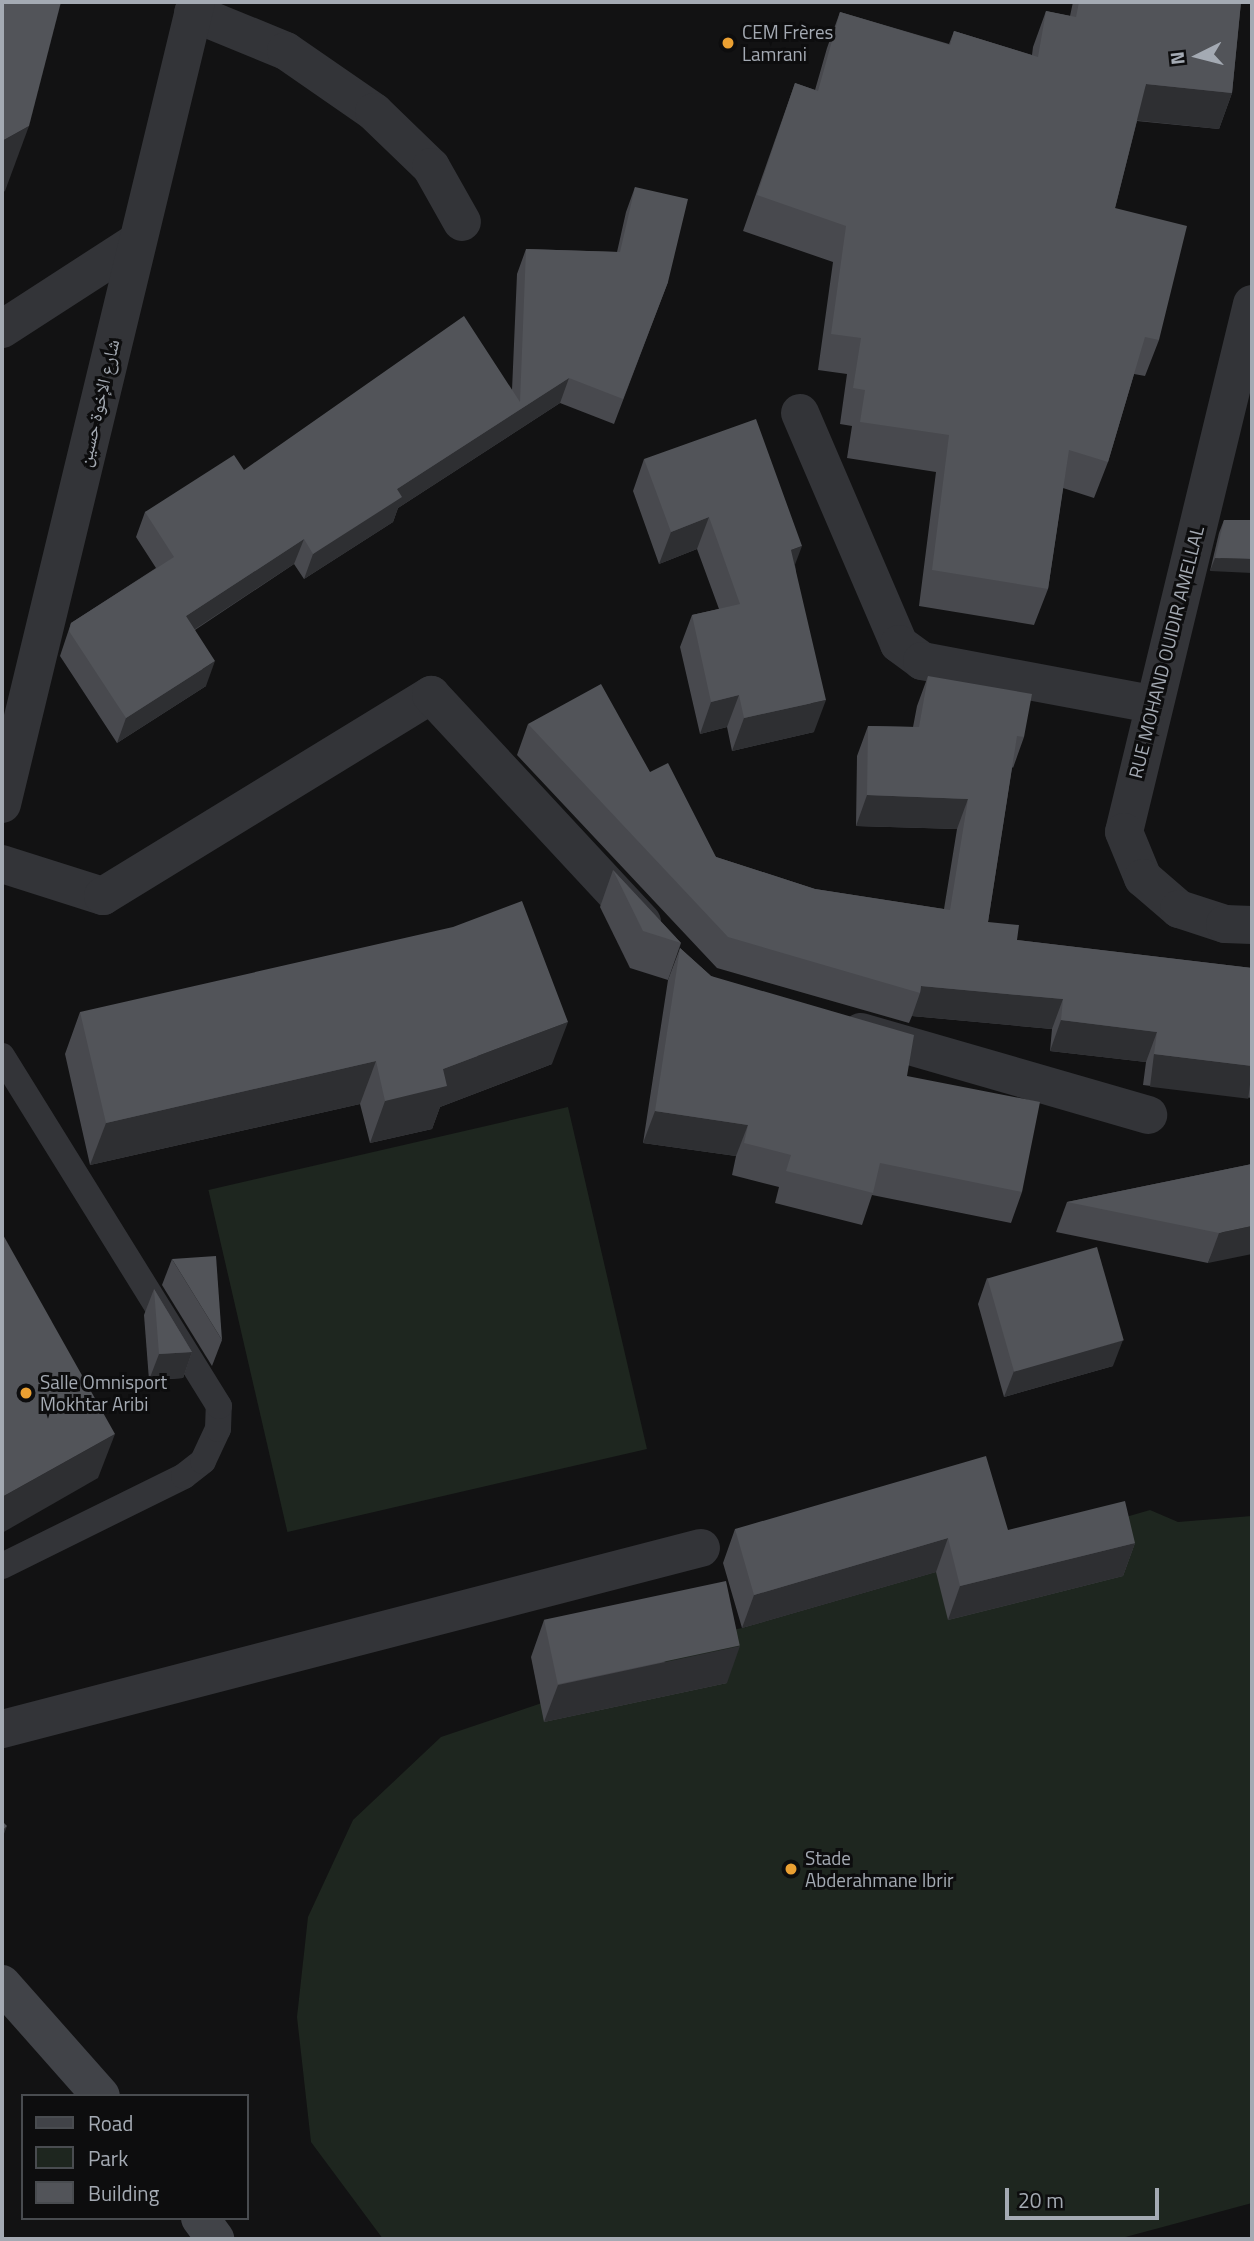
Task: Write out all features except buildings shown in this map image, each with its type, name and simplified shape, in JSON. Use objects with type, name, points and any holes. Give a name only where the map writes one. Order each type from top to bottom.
[{"type":"main road","points":[[2,1984],[99,2094]]},
{"type":"main road","points":[[201,2220],[215,2239]]},
{"type":"street","points":[[195,8],[286,51],[373,112],[431,167],[462,222]]},
{"type":"street","name":"شارع الإخوة حسين","points":[[2,804],[135,243],[195,8]]},
{"type":"street","points":[[2,329],[135,243]]},
{"type":"street","name":"RUE MOHAND OUIDIR AMELLAL","points":[[1252,304],[1237,426],[1151,704],[1124,832],[1143,878],[1179,909],[1226,924],[1252,925]]},
{"type":"street","points":[[800,413],[899,644],[922,661],[1151,704]]},
{"type":"street","points":[[2,864],[103,896],[431,695],[669,949]]},
{"type":"street","points":[[826,1022],[1148,1115]]},
{"type":"street","points":[[2,1730],[701,1548]]},
{"type":"lane","points":[[2,1056],[219,1406],[218,1429],[203,1461],[184,1476],[2,1566]]},
{"type":"green space","points":[[568,1107],[647,1449],[287,1532],[208,1190]]},
{"type":"green space","name":"Stade Abderahmane Ibrir","points":[[1150,1510],[1178,1522],[1252,1516],[1252,2203],[1118,2239],[383,2239],[311,2142],[297,2017],[308,1917],[353,1820],[441,1737],[595,1685],[600,1659],[742,1628]]},
{"type":"place","name":"CEM Frères Lamrani","points":[[728,43]]},
{"type":"place","name":"Salle Omnisport Mokhtar Aribi","points":[[26,1393]]},
{"type":"place","name":"Stade Abderahmane Ibrir","points":[[791,1869]]}]
